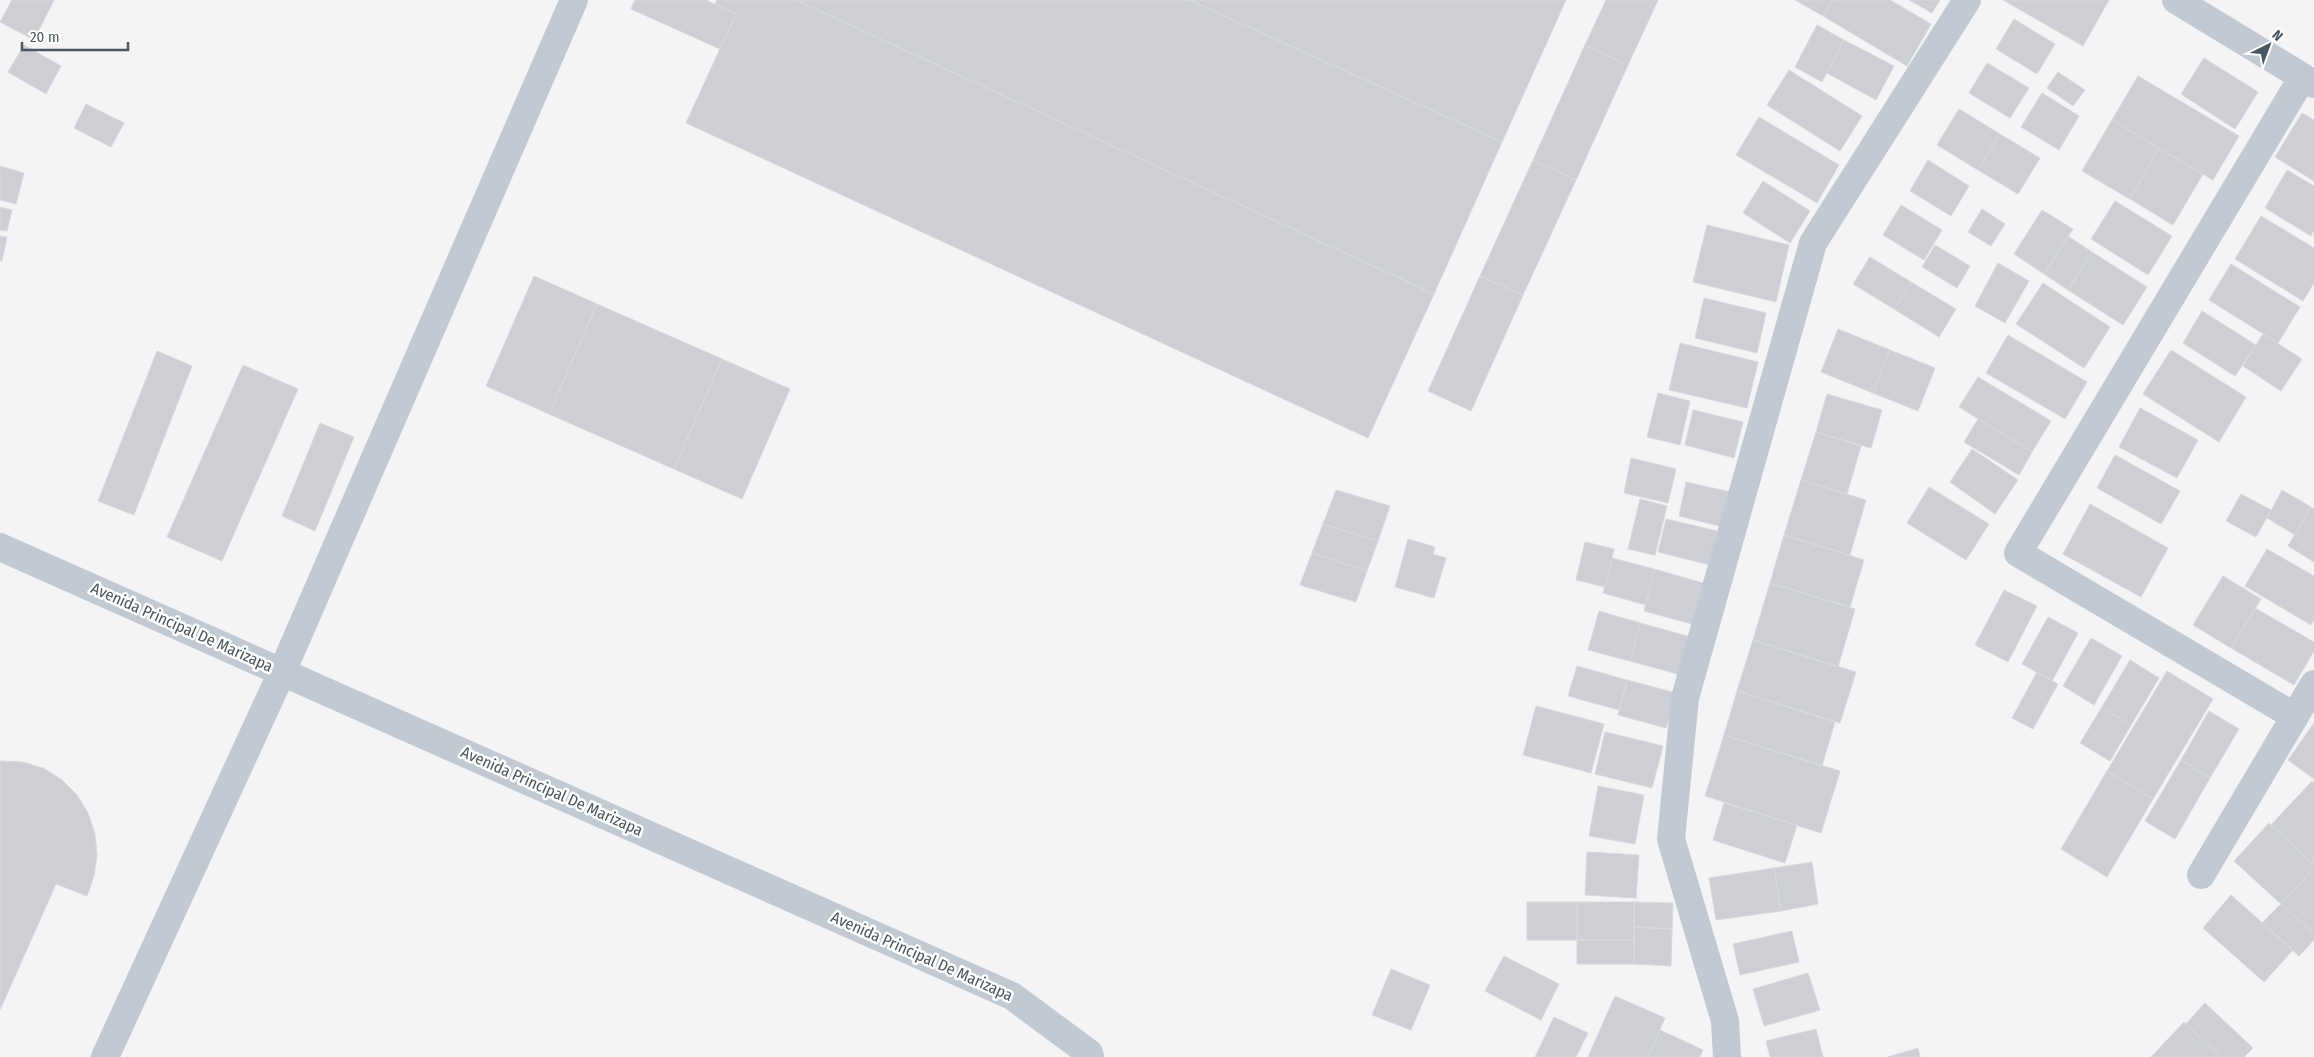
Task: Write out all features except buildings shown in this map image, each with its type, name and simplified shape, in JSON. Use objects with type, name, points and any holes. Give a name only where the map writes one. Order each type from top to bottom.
[{"type":"street","points":[[104,1057],[282,672],[574,0]]},
{"type":"street","points":[[1727,1057],[1725,1021],[1671,839],[1685,698],[1813,243],[1967,0]]},
{"type":"street","points":[[2176,0],[2308,81],[2018,554],[2294,716]]},
{"type":"street","name":"Avenida Principal De Marizapa","points":[[0,547],[1012,996],[1088,1053],[1090,1057]]},
{"type":"street","points":[[2201,875],[2314,684]]}]
